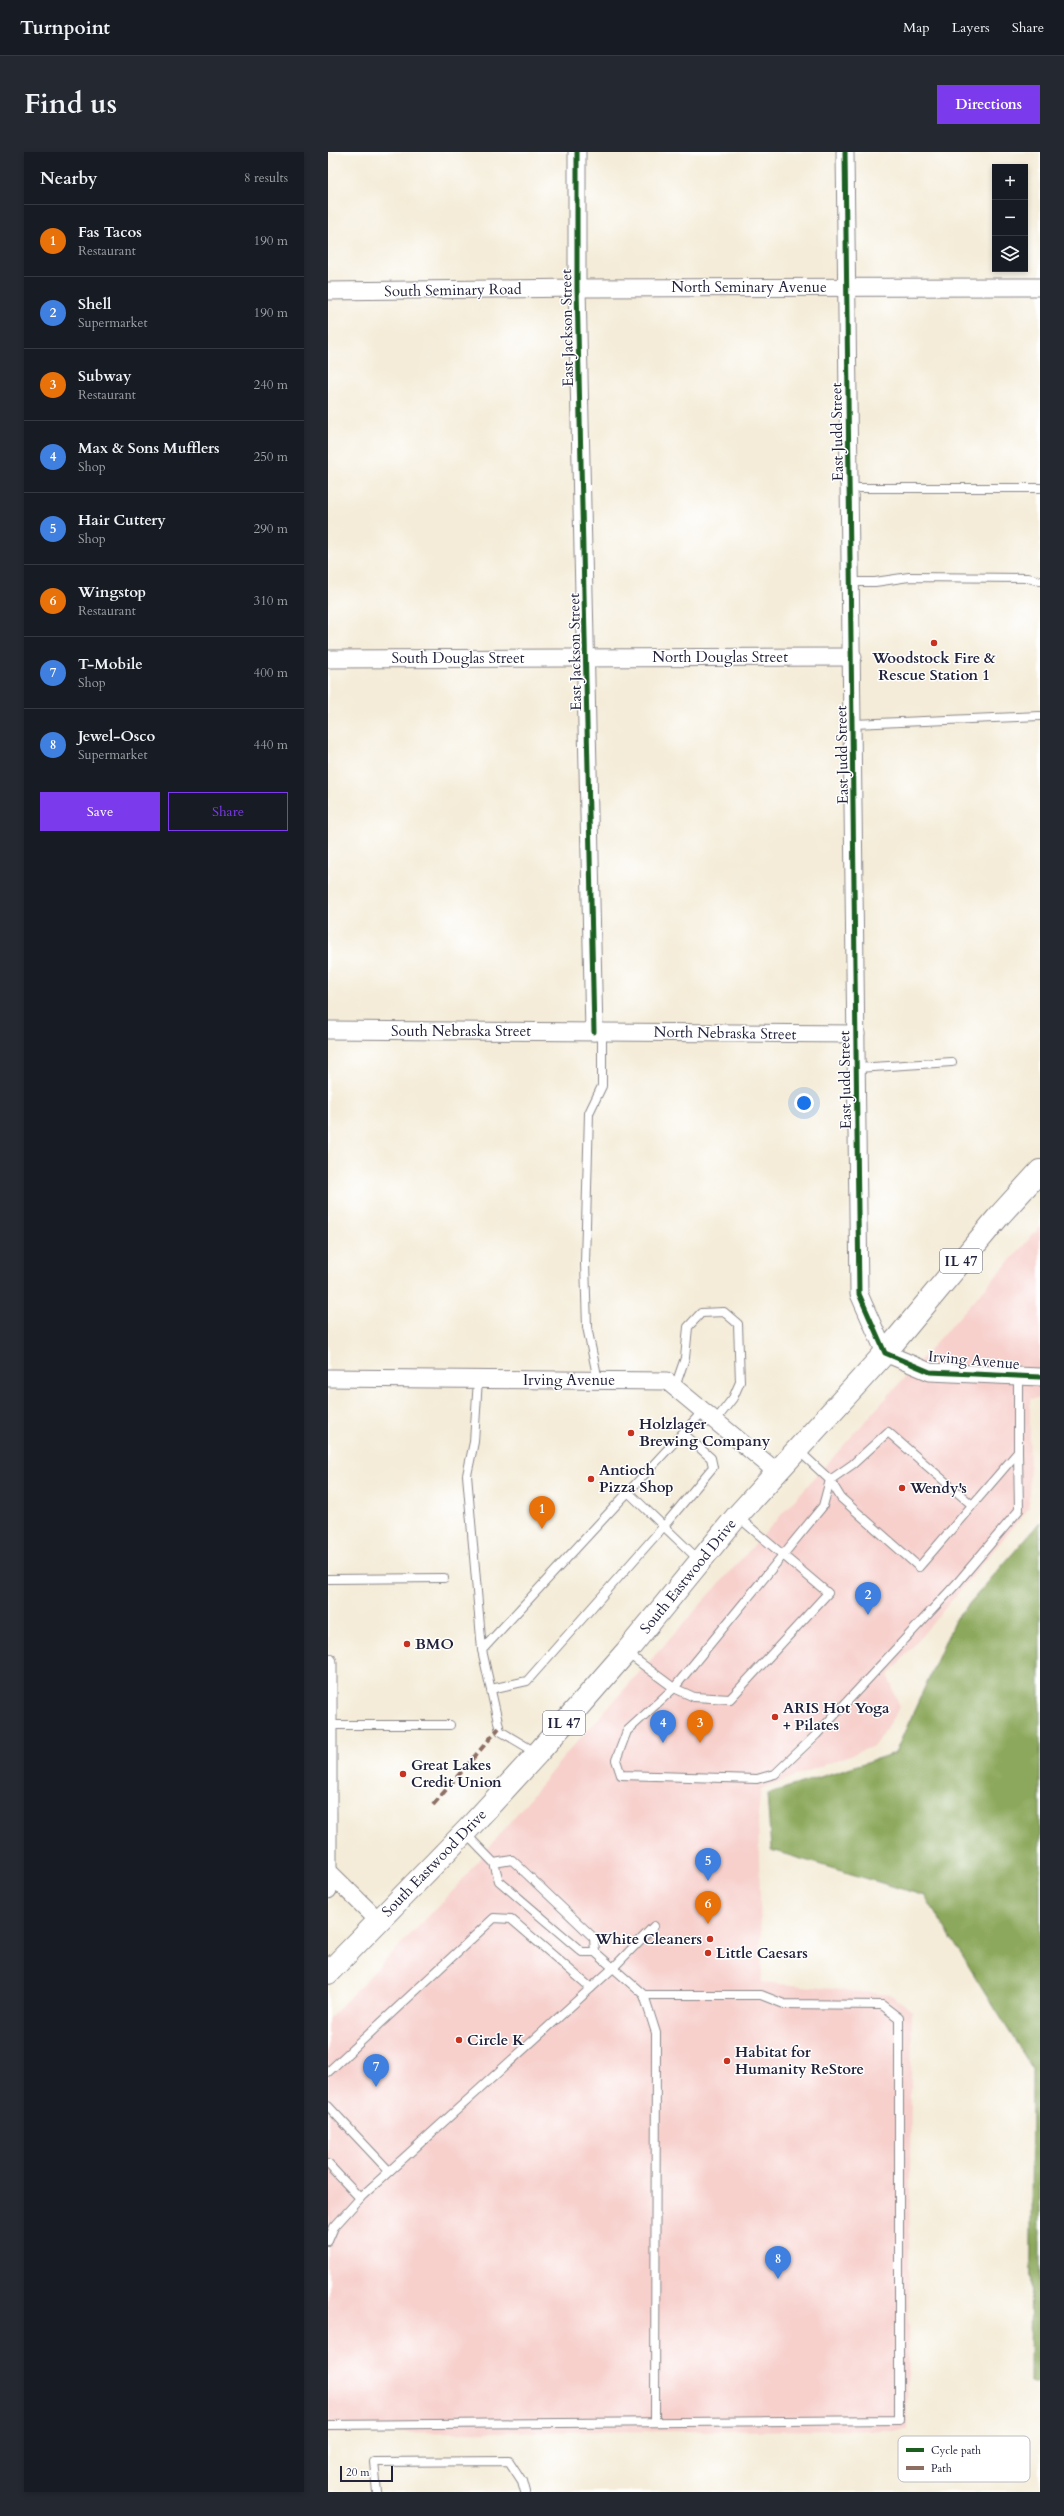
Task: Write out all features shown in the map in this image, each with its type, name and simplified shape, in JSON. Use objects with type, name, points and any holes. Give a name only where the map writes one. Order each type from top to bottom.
[{"type":"main road","name":"South Eastwood Drive","points":[[328,1973],[464,1833],[537,1754],[626,1652],[737,1516],[885,1353],[999,1216],[1040,1171]]},
{"type":"street","name":"East Jackson Street","points":[[577,152],[577,288],[598,1032]]},
{"type":"street","name":"East Judd Street","points":[[845,152],[854,724],[859,1294],[885,1353]]},
{"type":"street","name":"North Seminary Avenue","points":[[577,288],[1040,287]]},
{"type":"street","name":"South Seminary Road","points":[[328,291],[577,288]]},
{"type":"street","name":"North Douglas Street","points":[[587,658],[853,657]]},
{"type":"street","name":"South Douglas Street","points":[[328,659],[587,658]]},
{"type":"street","name":"South Nebraska Street","points":[[328,1030],[598,1032]]},
{"type":"street","name":"North Nebraska Street","points":[[598,1032],[856,1034]]},
{"type":"street","name":"Irving Avenue","points":[[885,1353],[930,1372],[1040,1377]]},
{"type":"street","name":"Irving Avenue","points":[[328,1378],[667,1381],[710,1415],[777,1472]]},
{"type":"street","points":[[328,1662],[328,1890]]},
{"type":"street","points":[[328,1872],[378,1920]]},
{"type":"lane","points":[[850,488],[1040,488]]},
{"type":"lane","points":[[851,582],[875,582],[910,577],[1028,578],[1040,581]]},
{"type":"lane","points":[[854,724],[1040,716]]},
{"type":"lane","points":[[598,1032],[602,1086],[589,1113],[585,1263],[586,1327],[598,1380]]},
{"type":"lane","points":[[857,1068],[952,1062]]},
{"type":"lane","points":[[482,1650],[683,1433],[733,1398],[740,1382],[738,1324],[724,1312],[701,1313],[688,1327],[685,1358],[675,1387]]},
{"type":"lane","points":[[972,1506],[888,1432],[853,1464],[830,1480],[823,1506],[674,1688],[627,1731],[616,1760],[621,1775],[757,1779],[775,1774],[816,1735],[948,1593],[1019,1510],[1018,1377]]},
{"type":"lane","points":[[478,1379],[474,1442],[467,1475],[482,1650],[500,1731],[537,1754]]},
{"type":"lane","points":[[491,1689],[527,1681],[664,1526],[713,1468],[711,1458],[683,1433]]},
{"type":"lane","points":[[797,1449],[830,1480],[841,1498],[919,1567],[1018,1452]]},
{"type":"lane","points":[[628,1492],[701,1561]]},
{"type":"lane","points":[[626,1652],[674,1688],[694,1697],[730,1699],[828,1593],[737,1516]]},
{"type":"lane","points":[[328,1579],[444,1578]]},
{"type":"lane","points":[[328,1725],[450,1725]]},
{"type":"lane","points":[[464,1833],[494,1862],[500,1881],[582,1952],[595,1952],[644,1995],[656,2033],[655,2422]]},
{"type":"lane","points":[[494,1862],[512,1860],[594,1938],[595,1952]]},
{"type":"lane","points":[[328,2072],[494,1918],[511,1918],[591,1988]]},
{"type":"lane","points":[[328,2241],[334,2227],[360,2198],[613,1968],[654,1926]]},
{"type":"lane","points":[[328,2425],[898,2420],[899,2018],[882,2005],[784,2004],[761,1995],[644,1995]]},
{"type":"lane","points":[[328,2106],[389,2171]]},
{"type":"lane","points":[[328,2164],[360,2198]]},
{"type":"lane","points":[[377,2492],[374,2462],[509,2460],[522,2481],[525,2492]]},
{"type":"shaded area","points":[[1040,1227],[1040,1398],[1030,1399],[1029,1508],[888,1676],[900,1707],[874,1746],[761,1789],[758,1814],[762,1982],[892,1995],[912,2011],[907,2430],[328,2433],[328,2019],[453,1891],[567,1753]]},
{"type":"green space","points":[[1040,1522],[1040,2385],[1030,2382],[1032,2068],[925,1896],[771,1850],[767,1794],[895,1753],[955,1620]]},
{"type":"marked path","points":[[433,1805],[499,1728]]},
{"type":"cycle path","points":[[577,152],[577,288],[594,1032]]},
{"type":"cycle path","points":[[845,152],[859,1294],[885,1353],[930,1372],[1040,1377]]},
{"type":"place","name":"Woodstock Fire & Rescue Station 1","points":[[934,643]]},
{"type":"place","name":"Holzlager Brewing Company","points":[[631,1433]]},
{"type":"place","name":"Antioch Pizza Shop","points":[[591,1479]]},
{"type":"place","name":"Wendy's","points":[[902,1488]]},
{"type":"place","name":"Fas Tacos","points":[[542,1529]]},
{"type":"place","name":"Shell","points":[[868,1615]]},
{"type":"place","name":"BMO","points":[[407,1644]]},
{"type":"place","name":"ARIS Hot Yoga + Pilates","points":[[775,1717]]},
{"type":"place","name":"Max & Sons Mufflers","points":[[663,1743]]},
{"type":"place","name":"Subway","points":[[700,1743]]},
{"type":"place","name":"Great Lakes Credit Union","points":[[403,1774]]},
{"type":"place","name":"Hair Cuttery","points":[[708,1881]]},
{"type":"place","name":"Wingstop","points":[[708,1924]]},
{"type":"place","name":"White Cleaners","points":[[710,1939]]},
{"type":"place","name":"Little Caesars","points":[[708,1953]]},
{"type":"place","name":"Circle K","points":[[459,2040]]},
{"type":"place","name":"Habitat for Humanity ReStore","points":[[727,2061]]},
{"type":"place","name":"T-Mobile","points":[[376,2087]]},
{"type":"place","name":"Jewel-Osco","points":[[778,2279]]}]
